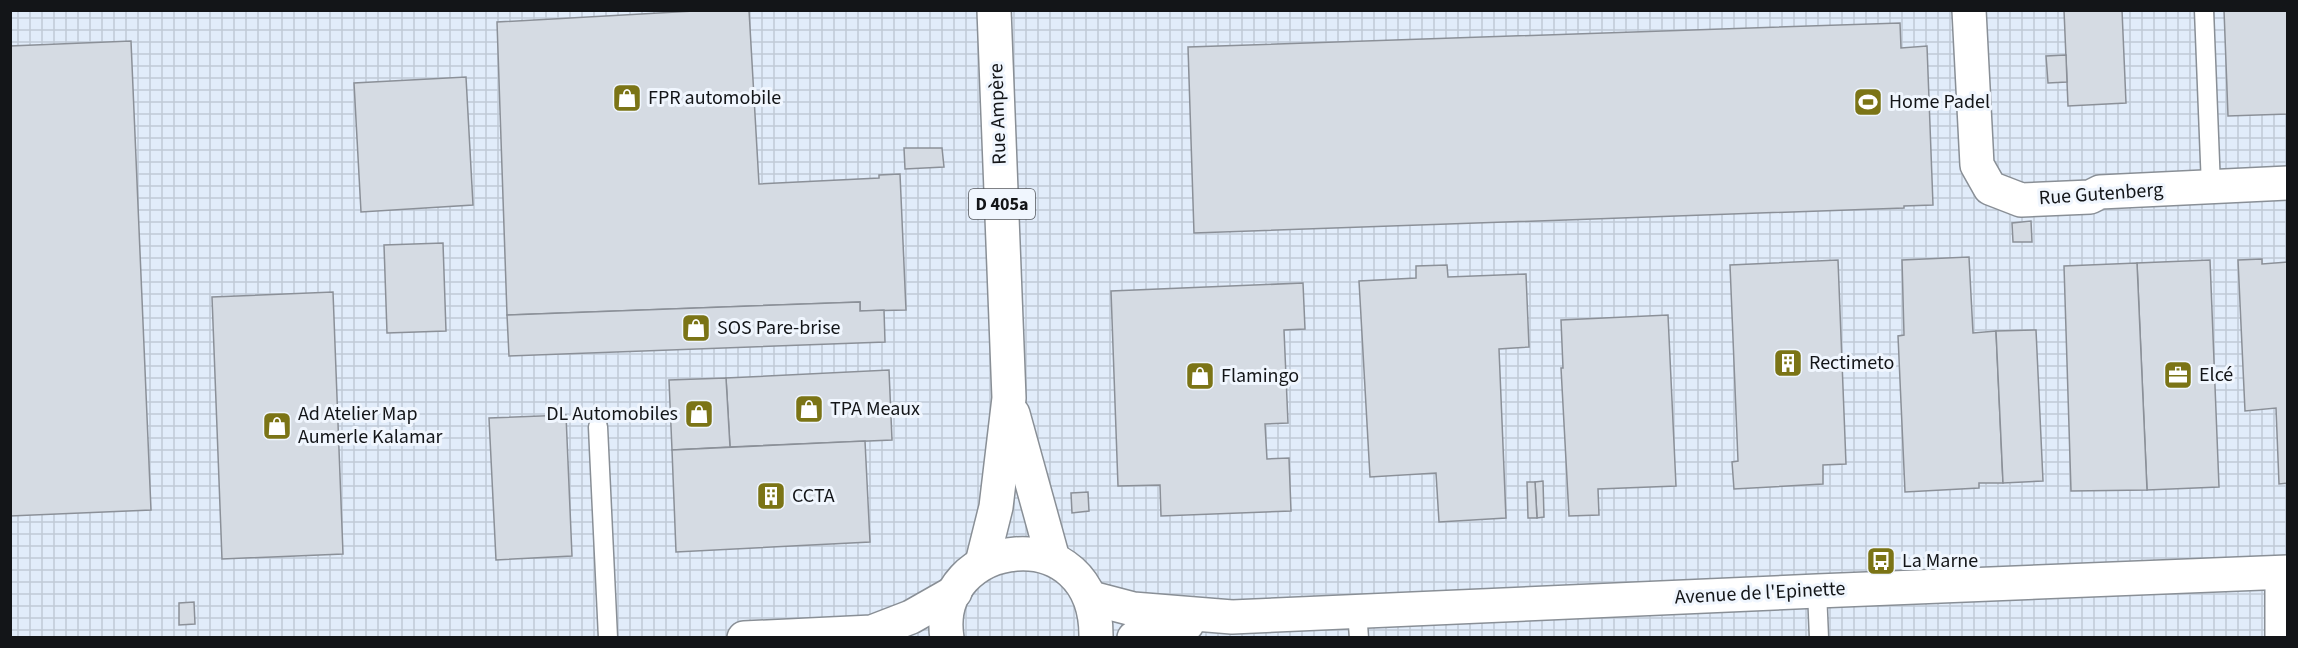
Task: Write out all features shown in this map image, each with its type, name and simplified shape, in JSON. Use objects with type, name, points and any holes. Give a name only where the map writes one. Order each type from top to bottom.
[{"type":"street","name":"Rue Ampère","points":[[982,563],[996,507],[1009,398],[994,10]]},
{"type":"street","name":"Rue Gutenberg","points":[[1970,10],[1977,165],[1990,188],[2021,200],[2090,197],[2100,192],[2288,183]]},
{"type":"street","name":"Rue Ampère","points":[[1009,398],[1053,559]]},
{"type":"street","points":[[947,638],[948,610],[955,592],[967,575],[982,563],[1005,554],[1029,553],[1053,559],[1081,582],[1090,598],[1096,618],[1096,638]]},
{"type":"street","points":[[2282,638],[2285,573]]},
{"type":"street","name":"Avenue de l'Epinette","points":[[1090,598],[1133,609],[1358,625],[1817,591],[2285,573]]},
{"type":"street","points":[[744,638],[880,635],[955,592]]},
{"type":"street","name":"Avenue de l'Epinette","points":[[1134,638],[1161,628],[1232,617]]},
{"type":"lane","points":[[2204,10],[2211,187]]},
{"type":"lane","points":[[598,427],[608,638]]},
{"type":"lane","points":[[1817,591],[1819,638]]},
{"type":"shaded area","points":[[11,11],[2287,11],[2287,637],[11,637]]},
{"type":"building","name":"FPR automobile","points":[[749,10],[759,184],[879,178],[879,175],[900,174],[906,310],[860,311],[860,302],[507,315],[497,22]]},
{"type":"building","points":[[2064,10],[2122,10],[2126,103],[2068,106]]},
{"type":"building","points":[[2224,10],[2288,10],[2288,114],[2228,116]]},
{"type":"building","points":[[1900,23],[1901,48],[1927,46],[1933,205],[1904,206],[1904,208],[1194,233],[1188,47]]},
{"type":"building","points":[[131,41],[151,510],[10,516],[10,46]]},
{"type":"building","points":[[2066,55],[2067,82],[2048,83],[2046,56]]},
{"type":"building","points":[[466,77],[473,205],[361,212],[354,83]]},
{"type":"building","points":[[904,148],[942,148],[944,167],[905,169]]},
{"type":"building","points":[[2031,221],[2032,242],[2013,242],[2012,223]]},
{"type":"building","points":[[443,243],[446,331],[387,333],[384,245]]},
{"type":"building","points":[[1969,257],[1973,333],[1996,331],[2003,483],[1979,483],[1979,488],[1905,492],[1898,336],[1904,335],[1902,260]]},
{"type":"building","points":[[2262,259],[2262,264],[2288,262],[2288,483],[2279,484],[2276,408],[2245,411],[2238,260]]},
{"type":"building","name":"Rectimeto","points":[[1838,260],[1846,464],[1823,465],[1823,484],[1734,489],[1732,462],[1738,461],[1730,265]]},
{"type":"building","name":"Elcé","points":[[2210,260],[2219,487],[2147,490],[2137,263]]},
{"type":"building","points":[[2137,263],[2147,490],[2071,491],[2064,266]]},
{"type":"building","points":[[1447,265],[1448,277],[1526,274],[1529,347],[1499,349],[1506,518],[1439,522],[1436,473],[1370,477],[1359,281],[1416,278],[1416,266]]},
{"type":"building","name":"Flamingo","points":[[1303,283],[1305,329],[1284,330],[1288,423],[1265,424],[1267,459],[1289,458],[1291,511],[1161,516],[1160,485],[1118,486],[1111,291]]},
{"type":"building","name":"Ad Atelier Map Aumerle Kalamar","points":[[333,292],[343,554],[222,559],[212,297]]},
{"type":"building","name":"SOS Pare-brise","points":[[860,302],[860,311],[884,310],[885,342],[509,356],[507,315]]},
{"type":"building","points":[[1668,315],[1676,486],[1598,489],[1599,515],[1569,516],[1561,368],[1563,368],[1561,320]]},
{"type":"building","points":[[2036,330],[2043,481],[2003,483],[1996,331]]},
{"type":"building","name":"TPA Meaux","points":[[889,370],[892,440],[730,447],[726,378]]},
{"type":"building","name":"DL Automobiles","points":[[726,378],[730,447],[672,450],[669,380]]},
{"type":"building","points":[[566,415],[572,556],[496,560],[489,418]]},
{"type":"building","name":"CCTA","points":[[865,441],[870,542],[676,552],[672,450]]},
{"type":"building","points":[[1543,481],[1544,517],[1537,518],[1535,482]]},
{"type":"building","points":[[1527,482],[1535,482],[1537,518],[1528,518]]},
{"type":"building","points":[[1088,492],[1089,511],[1072,513],[1071,493]]},
{"type":"building","points":[[194,602],[195,624],[179,625],[179,603]]},
{"type":"place","name":"FPR automobile","points":[[627,98]]},
{"type":"place","name":"Home Padel","points":[[1868,102]]},
{"type":"place","name":"SOS Pare-brise","points":[[696,328]]},
{"type":"place","name":"Rectimeto","points":[[1788,363]]},
{"type":"place","name":"Elcé","points":[[2178,375]]},
{"type":"place","name":"Flamingo","points":[[1200,376]]},
{"type":"place","name":"TPA Meaux","points":[[809,409]]},
{"type":"place","name":"DL Automobiles","points":[[699,414]]},
{"type":"place","name":"Ad Atelier Map Aumerle Kalamar","points":[[277,426]]},
{"type":"place","name":"CCTA","points":[[771,496]]},
{"type":"place","name":"La Marne","points":[[1881,561]]}]
